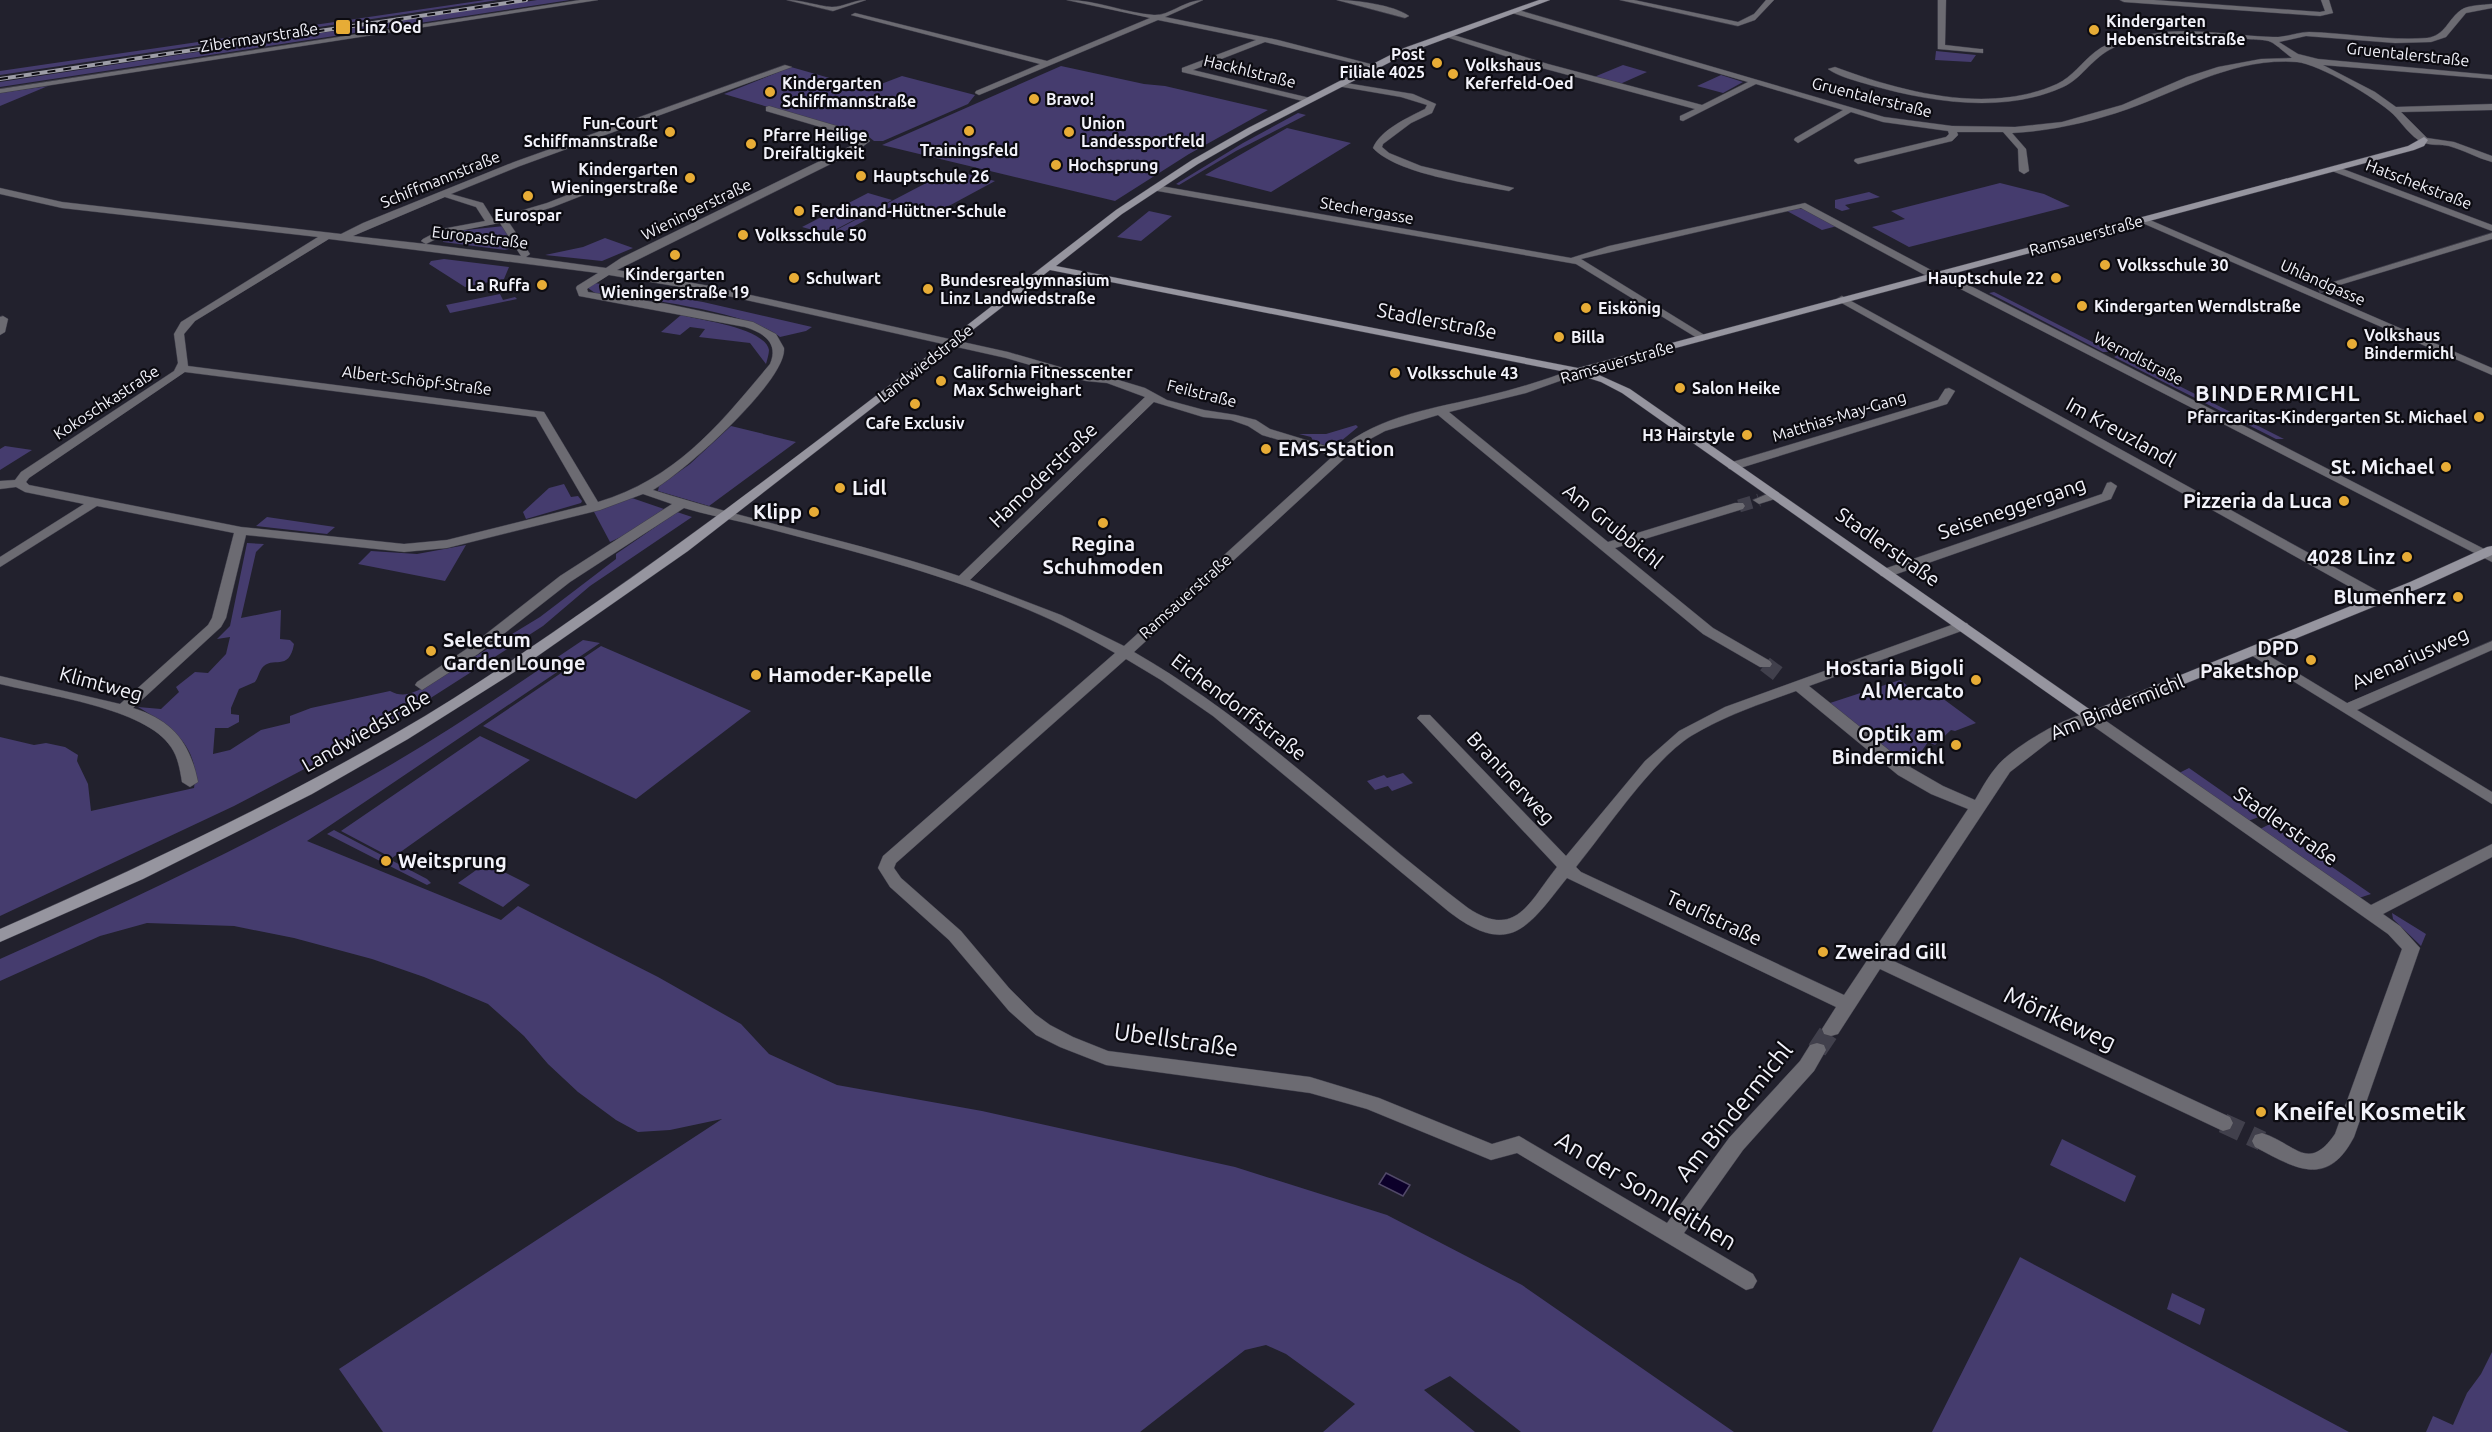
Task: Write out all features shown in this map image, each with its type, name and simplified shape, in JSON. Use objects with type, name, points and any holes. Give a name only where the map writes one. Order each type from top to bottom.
[{"type":"main road","name":"Landwiedstraße","points":[[0,936],[146,871],[364,759],[537,651],[727,515],[1119,212],[1225,144],[1374,66],[1444,35],[1546,0]]},
{"type":"main road","name":"Ramsauerstraße","points":[[1578,371],[2335,169],[2411,148],[2421,144],[2424,140]]},
{"type":"main road","name":"Stadlerstraße","points":[[1047,267],[1578,371],[1617,386],[2091,717]]},
{"type":"main road","name":"Am Bindermichl","points":[[2091,717],[2489,554]]},
{"type":"street","name":"Zibermayrstraße","points":[[0,91],[594,0]]},
{"type":"street","points":[[791,0],[833,9],[862,0]]},
{"type":"street","points":[[1071,0],[1263,39],[1374,66]]},
{"type":"street","points":[[979,93],[1199,0]]},
{"type":"street","points":[[1341,0],[1397,12],[1405,16]]},
{"type":"street","points":[[1624,0],[1741,24],[1757,15],[1770,0]]},
{"type":"street","points":[[1942,0],[1941,47],[1980,51]]},
{"type":"street","points":[[2124,0],[2320,14],[2328,13],[2325,0]]},
{"type":"street","points":[[2480,0],[2492,5]]},
{"type":"street","points":[[1832,69],[1919,93],[1959,98],[2006,98],[2033,95],[2060,86],[2076,75],[2098,53],[2127,41],[2192,33],[2275,40],[2305,31],[2350,39],[2404,42],[2431,40],[2443,34],[2466,10],[2492,5]]},
{"type":"street","name":"Gruentalerstraße","points":[[1515,11],[1850,109],[1899,122],[1953,129],[2006,131],[2050,127],[2091,118],[2133,104],[2188,80],[2231,66],[2261,61],[2297,59]]},
{"type":"street","points":[[2281,12],[2293,22]]},
{"type":"street","points":[[855,15],[1048,64]]},
{"type":"street","points":[[1444,35],[1545,66],[1702,108]]},
{"type":"street","name":"Hackhlstraße","points":[[1263,39],[1185,70],[1307,100]]},
{"type":"street","points":[[2275,40],[2280,48],[2297,59],[2319,63],[2369,91],[2394,110],[2424,140],[2451,144],[2492,159]]},
{"type":"street","name":"Gruentalerstraße","points":[[2319,63],[2492,77]]},
{"type":"street","name":"Schiffmannstraße","points":[[341,238],[366,225],[518,164],[696,98],[732,88],[788,67]]},
{"type":"street","points":[[1683,118],[1754,82]]},
{"type":"street","points":[[1340,84],[1417,98],[1432,104],[1429,111],[1408,121],[1379,142],[1377,148],[1386,156],[1409,165],[1509,188]]},
{"type":"street","points":[[2477,107],[2492,114]]},
{"type":"street","points":[[2394,110],[2492,107]]},
{"type":"street","name":"Wieningerstraße","points":[[606,271],[864,144],[866,140],[861,136],[769,109]]},
{"type":"street","points":[[1798,140],[1850,109]]},
{"type":"street","points":[[1858,161],[1949,139],[1954,135],[1953,129]]},
{"type":"street","points":[[2006,131],[2022,149],[2024,171]]},
{"type":"street","name":"Hatschekstraße","points":[[2335,169],[2492,228]]},
{"type":"street","name":"Europastraße","points":[[426,241],[445,231],[503,221],[601,185]]},
{"type":"street","points":[[470,188],[480,205]]},
{"type":"street","name":"Stechergasse","points":[[1155,188],[1573,261],[1587,266],[1701,338]]},
{"type":"street","name":"Europastraße","points":[[0,190],[62,205],[489,254],[606,271],[710,288],[951,342]]},
{"type":"street","points":[[584,192],[600,197]]},
{"type":"street","name":"Europastraße","points":[[449,196],[480,205],[491,223]]},
{"type":"street","points":[[570,197],[586,203]]},
{"type":"street","name":"Europastraße","points":[[519,215],[535,218],[566,210],[550,205]]},
{"type":"street","name":"Stechergasse","points":[[1573,261],[1578,257],[1605,250],[1802,205]]},
{"type":"street","name":"Werndlstraße","points":[[1802,205],[2489,554]]},
{"type":"street","name":"Uhlandgasse","points":[[2143,220],[2312,290],[2490,370]]},
{"type":"street","name":"Europastraße","points":[[503,221],[525,254]]},
{"type":"street","name":"Kokoschkastraße","points":[[19,483],[25,475],[173,378],[182,369],[184,363],[178,334],[185,323],[327,236]]},
{"type":"street","points":[[2330,285],[2492,236]]},
{"type":"street","points":[[0,485],[19,483],[25,488],[241,531],[416,548],[458,542],[595,507],[642,490],[673,472],[730,420],[775,365],[779,348],[770,334],[747,325],[681,310],[583,294],[581,291],[583,285],[606,271]]},
{"type":"street","name":"Im Kreuzlandl","points":[[1842,299],[2382,599]]},
{"type":"street","points":[[0,332],[3,319]]},
{"type":"street","name":"Feilstraße","points":[[951,342],[1021,358],[1090,379],[1108,380],[1140,390],[1152,397],[1203,413],[1251,423],[1266,432],[1341,454]]},
{"type":"street","name":"Albert-Schöpf-Straße","points":[[182,369],[205,370],[540,414],[595,507]]},
{"type":"street","name":"Ramsauerstraße","points":[[886,868],[888,860],[1125,651],[1341,454],[1371,432],[1540,385],[1578,371]]},
{"type":"street","name":"Matthias-May-Gang","points":[[1733,466],[1943,402],[1949,391]]},
{"type":"street","name":"Hamoderstraße","points":[[962,581],[1152,397]]},
{"type":"street","name":"Am Grubbichl","points":[[1440,411],[1708,631],[1765,663]]},
{"type":"street","name":"Seiseneggergang","points":[[1886,573],[2107,496],[2111,486]]},
{"type":"street","points":[[642,490],[727,515]]},
{"type":"street","points":[[1758,500],[1774,495]]},
{"type":"street","points":[[0,563],[95,502]]},
{"type":"street","name":"Landwiedstraße","points":[[422,685],[473,651],[566,579],[682,503]]},
{"type":"street","points":[[1606,547],[1740,506]]},
{"type":"street","name":"Eichendorffstraße","points":[[727,515],[962,581],[1046,613],[1125,651],[1181,685],[1217,712],[1386,852],[1477,921],[1488,926],[1502,929],[1513,926],[1524,919],[1566,867]]},
{"type":"street","points":[[124,708],[214,627],[219,618],[241,531]]},
{"type":"street","points":[[1566,867],[1650,765],[1669,746],[1714,717],[1791,683],[1962,626]]},
{"type":"street","name":"Avenariusweg","points":[[2346,709],[2492,645]]},
{"type":"street","name":"Avenariusweg","points":[[2253,652],[2492,799]]},
{"type":"street","name":"Klimtweg","points":[[0,680],[124,708],[148,718],[170,735],[185,758],[189,768],[190,782]]},
{"type":"street","points":[[1791,683],[1904,771],[1937,790],[1977,807]]},
{"type":"street","name":"Am Bindermichl","points":[[1831,1029],[2004,768],[2046,734],[2091,717]]},
{"type":"street","name":"Stadlerstraße","points":[[2091,717],[2394,930],[2411,948],[2344,1137],[2330,1158],[2319,1163],[2305,1162],[2262,1142]]},
{"type":"street","name":"Brantnerweg","points":[[1425,718],[1566,867]]},
{"type":"street","points":[[2370,913],[2492,850]]},
{"type":"street","name":"Teuflstraße","points":[[1566,867],[1575,876],[1847,1004]]},
{"type":"street","name":"Ubellstraße","points":[[886,868],[897,884],[945,926],[1019,1008],[1042,1029],[1075,1047],[1106,1058],[1310,1085],[1372,1103],[1433,1126],[1491,1152],[1519,1144]]},
{"type":"street","name":"Mörikeweg","points":[[1876,960],[2223,1123]]},
{"type":"street","name":"Am Bindermichl","points":[[1670,1235],[1736,1144],[1807,1066],[1817,1050]]},
{"type":"street","name":"An der Sonnleithen","points":[[1519,1144],[1746,1281]]},
{"type":"shaded area","points":[[485,0],[498,0],[0,75],[0,71]]},
{"type":"shaded area","points":[[537,0],[570,0],[0,87],[0,82]]},
{"type":"shaded area","points":[[1936,51],[1976,55],[1971,62],[1935,60]]},
{"type":"shaded area","points":[[1623,65],[1647,72],[1620,84],[1594,77]]},
{"type":"shaded area","name":"Union Landessportfeld","points":[[1061,66],[1144,84],[1165,86],[1268,110],[1189,154],[1115,201],[882,145]]},
{"type":"shaded area","points":[[791,67],[868,89],[902,76],[975,95],[968,104],[883,141],[874,141],[869,137],[724,94]]},
{"type":"shaded area","points":[[1721,75],[1743,82],[1723,93],[1697,86]]},
{"type":"shaded area","points":[[48,86],[0,106],[0,93]]},
{"type":"shaded area","points":[[1298,113],[1306,115],[1236,151],[1179,185],[1176,184],[1243,143]]},
{"type":"shaded area","points":[[1287,128],[1351,143],[1271,192],[1205,175]]},
{"type":"shaded area","points":[[951,170],[995,181],[934,214],[896,204],[828,240],[821,238]]},
{"type":"shaded area","points":[[2000,183],[2044,194],[2070,206],[1909,247],[1872,227],[1905,219],[1891,211]]},
{"type":"shaded area","points":[[1869,192],[1880,197],[1845,205],[1850,209],[1842,211],[1835,208],[1835,200]]},
{"type":"shaded area","points":[[868,193],[892,200],[827,234],[802,227]]},
{"type":"shaded area","points":[[1805,209],[1837,226],[1822,230],[1787,211]]},
{"type":"shaded area","points":[[1149,211],[1172,216],[1141,241],[1117,237]]},
{"type":"shaded area","points":[[504,226],[517,247],[505,250],[443,242],[448,232]]},
{"type":"shaded area","points":[[605,238],[633,248],[602,261],[545,255],[583,247]]},
{"type":"shaded area","points":[[444,259],[509,267],[504,279],[465,287],[429,264],[431,261]]},
{"type":"shaded area","points":[[595,283],[703,302],[812,327],[806,331],[780,337],[765,328],[719,313],[664,302],[595,293],[588,288]]},
{"type":"shaded area","points":[[1994,292],[2112,352],[2103,352],[1989,293]]},
{"type":"shaded area","points":[[500,294],[503,300],[515,297],[517,299],[450,313],[446,305]]},
{"type":"shaded area","points":[[681,315],[731,326],[756,336],[765,342],[769,350],[766,364],[750,343],[699,337],[705,329],[690,327],[680,335],[661,332]]},
{"type":"shaded area","points":[[2118,355],[2284,439],[2276,439],[2114,357]]},
{"type":"shaded area","points":[[1356,425],[1358,427],[1335,446],[1315,444],[1311,437],[1299,434],[1326,434]]},
{"type":"shaded area","points":[[731,426],[796,442],[709,506],[658,491],[659,486],[690,464]]},
{"type":"shaded area","points":[[5,446],[32,450],[0,470],[0,449]]},
{"type":"shaded area","points":[[564,484],[571,497],[578,496],[581,503],[526,519],[523,512],[549,488]]},
{"type":"shaded area","points":[[632,498],[664,509],[627,534],[610,542],[593,510]]},
{"type":"shaded area","points":[[677,512],[692,517],[590,586],[543,626],[390,724],[234,806],[0,916],[0,737],[34,745],[46,743],[65,747],[78,755],[77,761],[88,784],[91,811],[194,788],[193,760],[188,749],[172,730],[138,707],[161,709],[179,692],[176,687],[195,672],[208,673],[226,654],[230,637],[217,639],[230,626],[247,543],[264,544],[256,552],[241,618],[281,610],[280,639],[290,640],[294,644],[288,658],[284,661],[266,664],[255,682],[239,689],[231,708],[231,714],[239,715],[239,722],[228,728],[215,728],[213,754],[230,750],[261,730],[290,723],[290,716],[311,708],[390,691],[409,694],[423,688],[540,617],[616,559],[616,554]]},
{"type":"shaded area","points":[[267,517],[335,527],[327,534],[256,526]]},
{"type":"shaded area","points":[[466,545],[445,581],[358,564],[371,551],[417,554]]},
{"type":"shaded area","points":[[583,640],[600,643],[307,841],[501,920],[518,906],[658,977],[741,1024],[769,1054],[837,1085],[982,1111],[1235,1167],[1387,1215],[1522,1285],[1734,1432],[1521,1432],[1450,1376],[1424,1390],[1475,1432],[1323,1432],[1355,1404],[1286,1354],[1266,1345],[1245,1350],[1140,1432],[383,1432],[339,1369],[722,1119],[670,1130],[638,1132],[616,1120],[578,1092],[548,1064],[524,1036],[488,1004],[424,977],[372,959],[294,938],[234,926],[147,923],[100,936],[0,981],[0,959],[192,870],[334,797],[432,740]]},
{"type":"shaded area","points":[[601,646],[751,711],[636,799],[483,726]]},
{"type":"shaded area","points":[[1900,680],[1925,699],[1938,695],[1976,723],[1955,731],[1951,730],[1935,745],[1928,742],[1909,769],[1830,703]]},
{"type":"shaded area","points":[[480,736],[530,760],[392,858],[341,831]]},
{"type":"shaded area","points":[[2189,768],[2259,817],[2248,821],[2179,773]]},
{"type":"shaded area","points":[[1403,773],[1413,783],[1392,791],[1388,786],[1375,790],[1367,781],[1384,775],[1387,778]]},
{"type":"shaded area","points":[[2270,824],[2371,894],[2359,898],[2260,829]]},
{"type":"shaded area","name":"Weitsprung","points":[[334,830],[431,883],[427,885],[327,834]]},
{"type":"shaded area","points":[[486,863],[530,885],[503,907],[458,883]]},
{"type":"shaded area","points":[[2392,913],[2426,934],[2421,946],[2393,919]]},
{"type":"shaded area","points":[[2062,1139],[2136,1176],[2125,1202],[2050,1165]]},
{"type":"shaded area","points":[[1386,1173],[1410,1185],[1403,1196],[1379,1184]]},
{"type":"shaded area","points":[[2020,1257],[2349,1432],[1932,1432]]},
{"type":"shaded area","points":[[2172,1293],[2205,1309],[2200,1325],[2167,1309]]},
{"type":"shaded area","points":[[2492,1352],[2492,1432],[2426,1432],[2433,1416],[2453,1425],[2467,1393],[2481,1374]]},
{"type":"tunnel","points":[[2318,289],[2329,285]]},
{"type":"tunnel","points":[[1739,506],[1759,500]]},
{"type":"tunnel","points":[[1765,664],[1782,677]]},
{"type":"tunnel","points":[[1817,1050],[1831,1029]]},
{"type":"tunnel","points":[[2223,1123],[2262,1141]]},
{"type":"railway","points":[[0,79],[526,0]]},
{"type":"place","name":"Linz Oed","points":[[343,27]]},
{"type":"place","name":"Kindergarten Hebenstreitstraße","points":[[2094,30]]},
{"type":"place","name":"Post Filiale 4025","points":[[1437,63]]},
{"type":"place","name":"Volkshaus Keferfeld-Oed","points":[[1453,74]]},
{"type":"place","name":"Kindergarten Schiffmannstraße","points":[[770,92]]},
{"type":"place","name":"Bravo!","points":[[1034,99]]},
{"type":"place","name":"Trainingsfeld","points":[[969,131]]},
{"type":"place","name":"Fun-Court Schiffmannstraße","points":[[670,132]]},
{"type":"place","name":"Union Landessportfeld","points":[[1069,132]]},
{"type":"place","name":"Pfarre Heilige Dreifaltigkeit","points":[[751,144]]},
{"type":"place","name":"Hochsprung","points":[[1056,165]]},
{"type":"place","name":"Hauptschule 26","points":[[861,176]]},
{"type":"place","name":"Kindergarten Wieningerstraße","points":[[690,178]]},
{"type":"place","name":"Eurospar","points":[[528,196]]},
{"type":"place","name":"Ferdinand-Hüttner-Schule","points":[[799,211]]},
{"type":"place","name":"Volksschule 50","points":[[743,235]]},
{"type":"place","name":"Kindergarten Wieningerstraße 19","points":[[675,255]]},
{"type":"place","name":"Volksschule 30","points":[[2105,265]]},
{"type":"place","name":"Schulwart","points":[[794,278]]},
{"type":"place","name":"Hauptschule 22","points":[[2056,278]]},
{"type":"place","name":"La Ruffa","points":[[542,285]]},
{"type":"place","name":"Bundesrealgymnasium Linz Landwiedstraße","points":[[928,289]]},
{"type":"place","name":"Kindergarten Werndlstraße","points":[[2082,306]]},
{"type":"place","name":"Eiskönig","points":[[1586,308]]},
{"type":"place","name":"Billa","points":[[1559,337]]},
{"type":"place","name":"Volkshaus Bindermichl","points":[[2352,344]]},
{"type":"place","name":"Volksschule 43","points":[[1395,373]]},
{"type":"place","name":"California Fitnesscenter Max Schweighart","points":[[941,381]]},
{"type":"place","name":"Salon Heike","points":[[1680,388]]},
{"type":"place","name":"Cafe Exclusiv","points":[[915,404]]},
{"type":"place","name":"Pfarrcaritas-Kindergarten St. Michael","points":[[2479,417]]},
{"type":"place","name":"H3 Hairstyle","points":[[1747,435]]},
{"type":"place","name":"EMS-Station","points":[[1266,449]]},
{"type":"place","name":"St. Michael","points":[[2446,467]]},
{"type":"place","name":"Lidl","points":[[840,488]]},
{"type":"place","name":"Pizzeria da Luca","points":[[2344,501]]},
{"type":"place","name":"Klipp","points":[[814,512]]},
{"type":"place","name":"Regina Schuhmoden","points":[[1103,523]]},
{"type":"place","name":"4028 Linz","points":[[2407,557]]},
{"type":"place","name":"Blumenherz","points":[[2458,597]]},
{"type":"place","name":"Selectum Garden Lounge","points":[[431,651]]},
{"type":"place","name":"DPD Paketshop","points":[[2311,660]]},
{"type":"place","name":"Hamoder-Kapelle","points":[[756,675]]},
{"type":"place","name":"Hostaria Bigoli Al Mercato","points":[[1976,680]]},
{"type":"place","name":"Optik am Bindermichl","points":[[1956,745]]},
{"type":"place","name":"Weitsprung","points":[[386,861]]},
{"type":"place","name":"Zweirad Gill","points":[[1823,952]]},
{"type":"place","name":"Kneifel Kosmetik","points":[[2261,1112]]},
{"type":"district","name":"BINDERMICHL","points":[[2278,393]]}]
